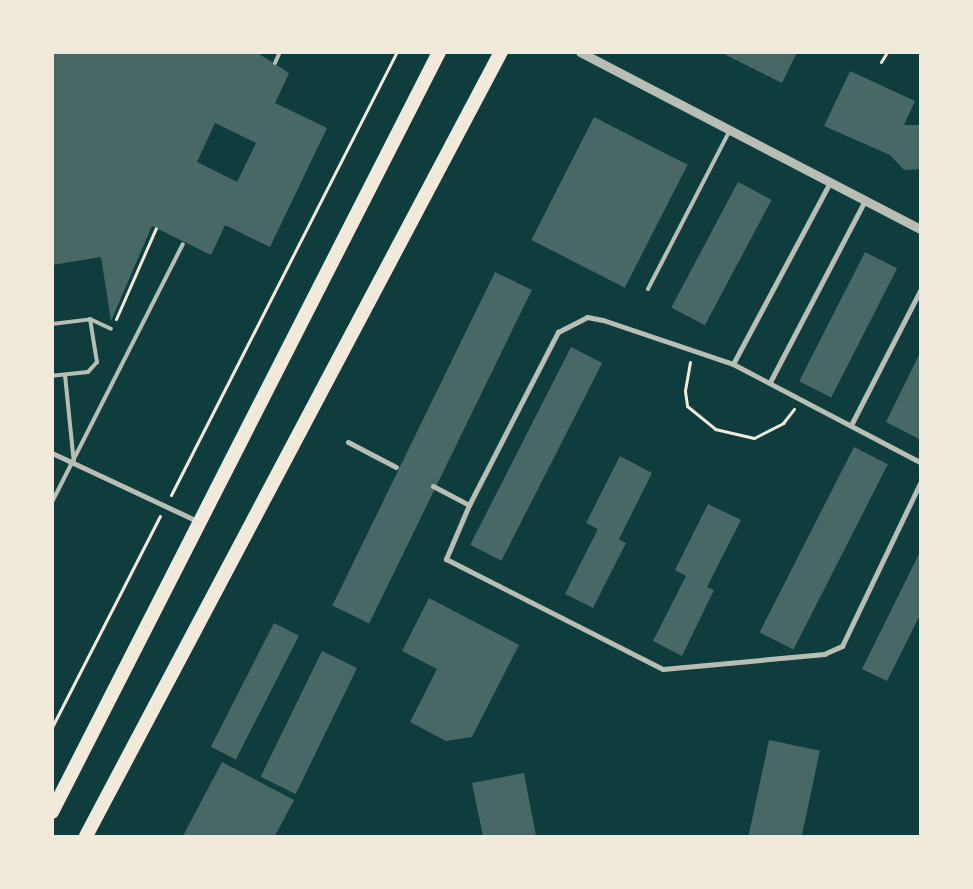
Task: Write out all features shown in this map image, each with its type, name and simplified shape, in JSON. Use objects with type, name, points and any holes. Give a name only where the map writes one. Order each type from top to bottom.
[{"type":"highway","points":[[52,812],[439,52]]},
{"type":"highway","points":[[86,836],[501,52]]},
{"type":"street","points":[[580,52],[920,229]]},
{"type":"street","points":[[733,364],[830,182]]},
{"type":"street","points":[[770,382],[865,200]]},
{"type":"street","points":[[851,425],[920,290]]},
{"type":"street","points":[[920,462],[733,364],[603,320],[587,317],[558,332],[470,505],[446,559],[663,669],[824,654],[842,646],[920,484]]},
{"type":"street","points":[[348,442],[396,467]]},
{"type":"street","points":[[52,453],[200,522]]},
{"type":"street","points":[[433,486],[470,505]]},
{"type":"lane","points":[[275,63],[280,52]]},
{"type":"lane","points":[[648,289],[730,130]]},
{"type":"lane","points":[[52,502],[74,463],[183,244]]},
{"type":"lane","points":[[52,324],[90,318],[111,330]]},
{"type":"lane","points":[[52,376],[88,372],[97,362],[90,318]]},
{"type":"lane","points":[[65,375],[74,463]]},
{"type":"path","points":[[52,727],[258,330],[396,52]]},
{"type":"path","points":[[881,62],[886,52]]},
{"type":"path","points":[[111,330],[156,228]]},
{"type":"path","points":[[694,351],[686,382],[688,406],[715,429],[754,438],[783,423],[802,399]]},
{"type":"building","points":[[52,52],[256,52],[289,73],[275,103],[327,128],[270,247],[225,225],[211,255],[152,226],[111,321],[101,257],[52,265]],"holes":[[[215,123],[256,143],[237,182],[197,162]]]},
{"type":"building","points":[[720,52],[797,52],[782,83]]},
{"type":"building","points":[[850,71],[915,101],[904,125],[920,125],[920,169],[904,170],[890,155],[824,126]]},
{"type":"building","points":[[594,117],[688,165],[625,288],[531,240]]},
{"type":"building","points":[[738,182],[772,200],[705,325],[671,307]]},
{"type":"building","points":[[865,252],[897,268],[831,398],[799,381]]},
{"type":"building","points":[[495,272],[532,290],[369,623],[332,605]]},
{"type":"building","points":[[571,347],[602,363],[501,561],[470,545]]},
{"type":"building","points":[[920,353],[920,437],[919,439],[886,422]]},
{"type":"building","points":[[854,447],[888,464],[793,650],[760,632]]},
{"type":"building","points":[[620,456],[652,473],[619,539],[626,543],[593,608],[565,594],[598,529],[586,523]]},
{"type":"building","points":[[708,504],[741,520],[707,587],[714,590],[682,656],[653,641],[686,576],[675,570]]},
{"type":"building","points":[[920,552],[920,615],[887,681],[862,669]]},
{"type":"building","points":[[429,598],[519,645],[472,737],[446,741],[410,722],[437,669],[402,651]]},
{"type":"building","points":[[274,623],[299,636],[236,760],[211,747]]},
{"type":"building","points":[[322,651],[357,668],[296,794],[261,777]]},
{"type":"building","points":[[769,740],[820,751],[802,836],[749,836]]},
{"type":"building","points":[[222,762],[294,800],[275,836],[183,836]]},
{"type":"building","points":[[524,773],[536,836],[483,836],[472,783]]}]
